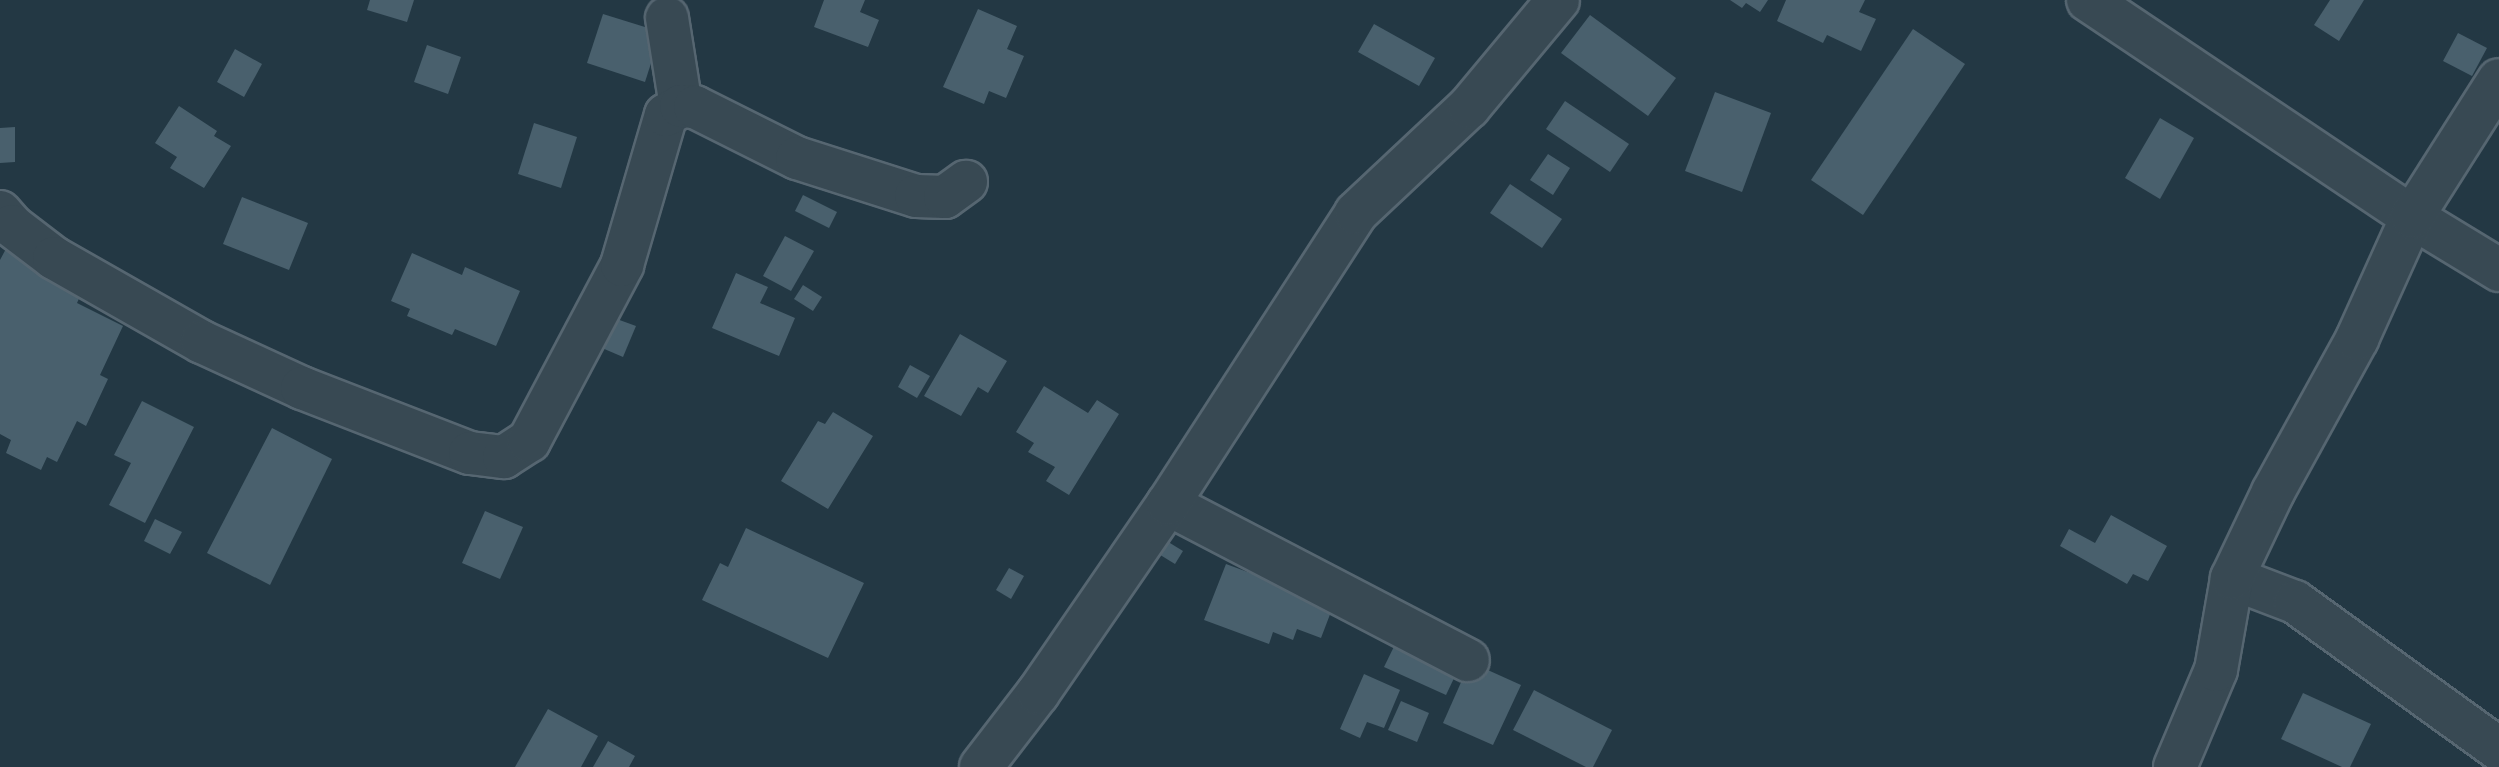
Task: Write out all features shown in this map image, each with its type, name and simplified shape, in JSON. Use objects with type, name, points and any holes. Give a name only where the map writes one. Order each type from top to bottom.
[{"type":"street","points":[[981,767],[1038,693],[1168,504],[1356,213],[1469,107],[1558,0]]},
{"type":"street","points":[[2088,0],[2412,217],[2499,270]]},
{"type":"street","points":[[667,18],[681,106]]},
{"type":"street","points":[[2175,767],[2216,670],[2232,578],[2273,492],[2357,339],[2412,217],[2499,80]]},
{"type":"street","points":[[0,212],[12,226],[54,258],[202,342],[302,388],[470,453],[504,457],[529,441],[622,265],[666,115],[681,106],[695,107],[797,158],[916,196],[945,197],[966,182]]},
{"type":"street","points":[[1168,504],[1468,660]]},
{"type":"street","points":[[2232,578],[2295,602],[2499,749]]},
{"type":"building","points":[[370,0],[414,0],[407,22],[367,10]]},
{"type":"building","points":[[824,0],[865,0],[860,12],[879,20],[868,47],[814,27]]},
{"type":"building","points":[[1730,0],[1768,0],[1760,12],[1746,3],[1742,8]]},
{"type":"building","points":[[1786,0],[1865,0],[1859,12],[1876,19],[1861,51],[1827,35],[1823,43],[1777,21]]},
{"type":"building","points":[[2330,0],[2364,0],[2339,41],[2314,25]]},
{"type":"building","points":[[978,9],[1017,26],[1007,49],[1024,56],[1006,98],[989,91],[984,104],[943,87]]},
{"type":"building","points":[[603,14],[661,32],[645,82],[587,63]]},
{"type":"building","points":[[1590,15],[1676,78],[1648,116],[1561,53]]},
{"type":"building","points":[[1374,24],[1435,58],[1419,86],[1358,52]]},
{"type":"building","points":[[1913,29],[1965,64],[1863,215],[1811,180]]},
{"type":"building","points":[[2458,33],[2487,48],[2472,76],[2443,61]]},
{"type":"building","points":[[427,45],[461,57],[448,94],[414,82]]},
{"type":"building","points":[[235,49],[262,64],[244,97],[217,82]]},
{"type":"building","points":[[1715,92],[1771,113],[1742,192],[1685,171]]},
{"type":"building","points":[[1565,101],[1629,144],[1610,172],[1546,129]]},
{"type":"building","points":[[179,106],[217,131],[214,136],[231,146],[204,188],[170,168],[177,157],[155,143]]},
{"type":"building","points":[[2160,118],[2194,138],[2160,199],[2125,178]]},
{"type":"building","points":[[534,123],[577,137],[561,188],[518,174]]},
{"type":"building","points":[[15,127],[15,162],[0,163],[0,128]]},
{"type":"building","points":[[1548,154],[1570,168],[1553,195],[1530,180]]},
{"type":"building","points":[[1510,184],[1562,219],[1542,248],[1490,213]]},
{"type":"building","points":[[803,195],[837,212],[829,228],[795,211]]},
{"type":"building","points":[[242,197],[308,223],[289,270],[223,244]]},
{"type":"building","points":[[785,236],[814,251],[791,291],[763,276]]},
{"type":"building","points":[[8,245],[86,283],[77,303],[123,326],[100,375],[108,379],[86,426],[77,421],[57,462],[47,457],[41,470],[6,453],[11,440],[0,434],[0,260]]},
{"type":"building","points":[[412,253],[462,275],[465,267],[520,291],[496,346],[455,329],[452,335],[407,316],[410,309],[391,301]]},
{"type":"building","points":[[736,273],[768,287],[760,303],[795,318],[779,356],[712,328]]},
{"type":"building","points":[[803,285],[822,297],[813,311],[794,299]]},
{"type":"building","points":[[614,318],[636,326],[623,357],[602,348]]},
{"type":"building","points":[[960,334],[1007,361],[988,393],[978,387],[961,416],[924,396]]},
{"type":"building","points":[[910,365],[930,376],[917,398],[898,387]]},
{"type":"building","points":[[1044,386],[1088,413],[1097,400],[1119,414],[1069,495],[1046,481],[1055,467],[1028,452],[1034,443],[1016,432]]},
{"type":"building","points":[[142,401],[194,427],[145,523],[109,505],[131,463],[114,455]]},
{"type":"building","points":[[833,412],[873,436],[828,509],[781,481],[818,421],[825,424]]},
{"type":"building","points":[[272,428],[332,459],[270,585],[207,553]]},
{"type":"building","points":[[485,511],[523,527],[500,579],[462,563]]},
{"type":"building","points":[[2111,515],[2167,546],[2148,581],[2133,574],[2127,584],[2060,546],[2069,529],[2095,543]]},
{"type":"building","points":[[155,519],[182,532],[170,554],[144,541]]},
{"type":"building","points":[[746,528],[864,583],[828,658],[702,600],[720,563],[728,567]]},
{"type":"building","points":[[1165,540],[1183,551],[1175,564],[1157,553]]},
{"type":"building","points":[[1226,564],[1334,604],[1321,638],[1297,629],[1293,640],[1273,632],[1269,644],[1204,620]]},
{"type":"building","points":[[1009,568],[1024,576],[1011,599],[996,590]]},
{"type":"building","points":[[1405,624],[1466,653],[1446,695],[1384,667]]},
{"type":"building","points":[[1470,662],[1521,685],[1493,745],[1443,723]]},
{"type":"building","points":[[1364,674],[1400,690],[1384,728],[1367,722],[1360,738],[1340,729]]},
{"type":"building","points":[[1534,690],[1612,730],[1593,767],[1586,767],[1513,730]]},
{"type":"building","points":[[2303,693],[2371,724],[2350,767],[2342,767],[2281,739]]},
{"type":"building","points":[[1401,701],[1429,713],[1417,742],[1388,730]]},
{"type":"building","points":[[548,709],[598,736],[581,767],[515,767]]},
{"type":"building","points":[[608,741],[635,756],[629,767],[593,767]]}]
